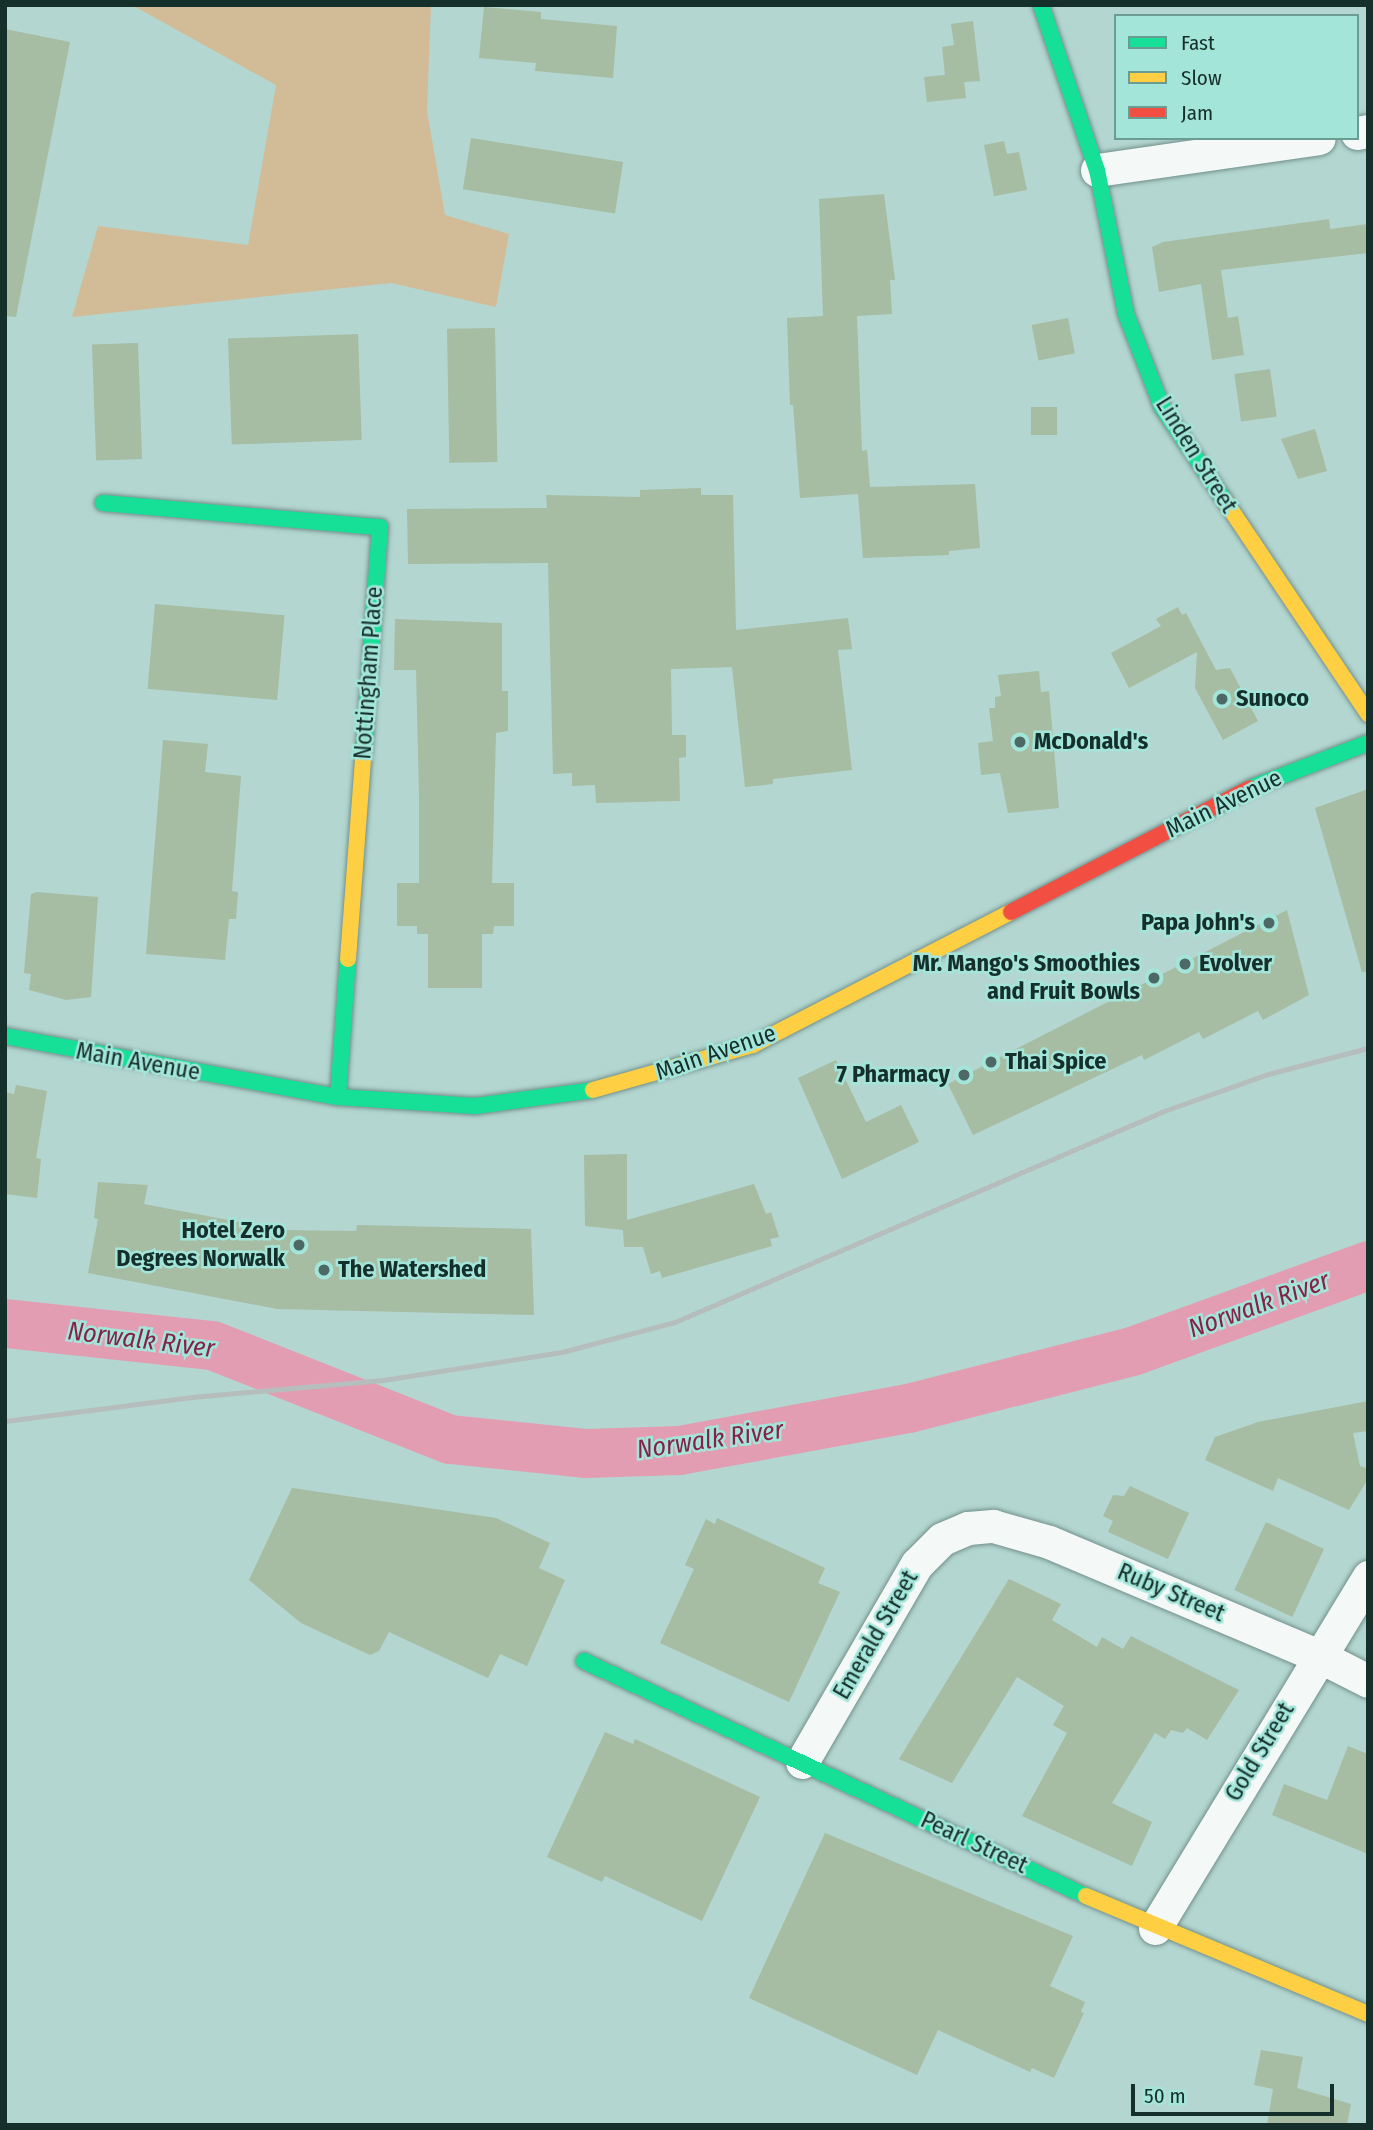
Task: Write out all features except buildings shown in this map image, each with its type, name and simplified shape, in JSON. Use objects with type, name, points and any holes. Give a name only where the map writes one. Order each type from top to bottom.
[{"type":"street","name":"Linden Street","points":[[1041,5],[1097,170],[1126,314],[1162,407],[1368,714]]},
{"type":"street","points":[[1097,170],[1305,140]]},
{"type":"street","name":"Nottingham Place","points":[[103,503],[380,527],[338,1097]]},
{"type":"street","name":"Main Avenue","points":[[5,1037],[338,1097],[475,1107],[613,1087],[753,1045],[1256,785],[1368,743]]},
{"type":"street","name":"Ruby Street","points":[[968,1528],[993,1526],[1049,1542],[1317,1655],[1368,1681]]},
{"type":"street","name":"Emerald Street","points":[[802,1762],[917,1564],[942,1539],[968,1528]]},
{"type":"street","name":"Gold Street","points":[[1155,1928],[1317,1655],[1368,1577]]},
{"type":"street","name":"Pearl Street","points":[[584,1661],[1155,1928],[1368,2014]]},
{"type":"shaded area","points":[[132,5],[431,5],[427,111],[445,215],[509,234],[496,307],[391,283],[72,317],[98,226],[248,245],[276,85]]},
{"type":"waterway","name":"Norwalk River","points":[[5,1323],[212,1345],[450,1439],[586,1453],[679,1450],[908,1408],[1132,1351],[1368,1265]]},
{"type":"railway","points":[[5,1421],[192,1397],[383,1380],[562,1352],[675,1322],[1164,1111],[1268,1074],[1368,1048]]},
{"type":"traffic: fast","points":[[1041,5],[1097,170],[1126,314],[1162,407],[1225,501]]},
{"type":"traffic: fast","points":[[103,503],[380,527],[364,748]]},
{"type":"traffic: fast","points":[[1250,788],[1368,743]]},
{"type":"traffic: fast","points":[[338,1097],[348,959]]},
{"type":"traffic: fast","points":[[5,1036],[338,1097],[475,1106],[593,1090]]},
{"type":"traffic: fast","points":[[584,1661],[1086,1896]]},
{"type":"traffic: slow","points":[[1225,501],[1368,714]]},
{"type":"traffic: slow","points":[[348,959],[364,748]]},
{"type":"traffic: slow","points":[[593,1090],[753,1045],[1011,912]]},
{"type":"traffic: slow","points":[[1086,1896],[1368,2014]]},
{"type":"traffic: jam","points":[[1011,912],[1250,788]]},
{"type":"place","name":"Sunoco","points":[[1222,699]]},
{"type":"place","name":"McDonald's","points":[[1020,742]]},
{"type":"place","name":"Papa John's","points":[[1269,923]]},
{"type":"place","name":"Evolver","points":[[1185,964]]},
{"type":"place","name":"Mr. Mango's Smoothies and Fruit Bowls","points":[[1154,978]]},
{"type":"place","name":"Thai Spice","points":[[991,1062]]},
{"type":"place","name":"7 Pharmacy","points":[[964,1075]]},
{"type":"place","name":"Hotel Zero Degrees Norwalk","points":[[299,1245]]},
{"type":"place","name":"The Watershed","points":[[324,1270]]}]
